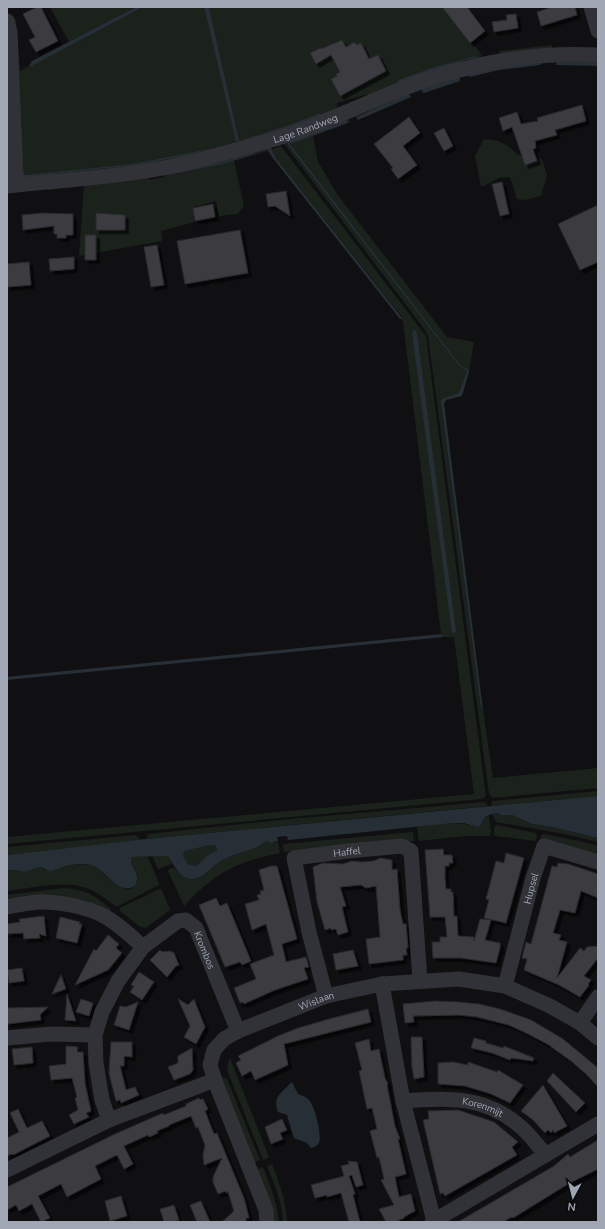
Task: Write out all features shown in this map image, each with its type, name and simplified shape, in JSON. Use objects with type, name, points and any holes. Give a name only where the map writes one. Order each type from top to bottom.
[{"type":"street","points":[[592,7],[598,31]]},
{"type":"street","points":[[7,22],[10,32],[11,186]]},
{"type":"street","name":"Lage Randweg","points":[[11,186],[112,176],[173,166],[214,157],[326,121],[431,78],[462,69],[516,57],[563,54],[598,55]]},
{"type":"street","name":"Haffel","points":[[326,996],[309,932],[294,858],[402,846],[411,851],[420,981]]},
{"type":"street","name":"Hupsel","points":[[505,986],[533,878],[544,846],[598,862]]},
{"type":"street","points":[[7,907],[39,902],[67,905],[94,912],[122,928],[143,947]]},
{"type":"street","name":"Krombos","points":[[109,1120],[102,1100],[96,1063],[95,1035],[102,1012],[118,981],[143,947],[178,921],[186,920],[196,928],[238,1031]]},
{"type":"street","name":"Wislaan","points":[[267,1222],[266,1210],[214,1080],[210,1065],[214,1050],[224,1039],[238,1031],[326,996],[382,984],[459,979],[505,986],[550,1006],[580,1023],[598,1038]]},
{"type":"street","points":[[382,984],[403,1101],[433,1222],[598,1124]]},
{"type":"street","points":[[580,1023],[598,997]]},
{"type":"street","points":[[7,1038],[51,1034],[95,1035]]},
{"type":"street","points":[[7,1170],[109,1120],[214,1080]]},
{"type":"street","name":"Korenmijt","points":[[403,1101],[432,1098],[461,1099],[486,1105],[503,1113],[523,1128],[546,1155]]},
{"type":"shaded area","points":[[50,7],[136,7],[69,42]]},
{"type":"shaded area","points":[[136,7],[143,7],[30,67],[29,66],[32,61]]},
{"type":"shaded area","points":[[143,7],[204,7],[237,142],[239,142],[209,7],[444,7],[481,54],[479,60],[398,86],[372,97],[368,96],[367,94],[337,103],[336,112],[278,133],[219,151],[141,167],[25,180],[20,177],[17,171],[13,33],[9,21],[14,16],[16,21],[20,71],[29,66],[30,67]],"holes":[[[476,56],[477,58],[398,83],[399,80],[434,67]],[[20,96],[24,175],[132,164],[229,145],[138,165],[23,177],[21,176],[18,100]],[[320,113],[321,114],[288,127],[243,141],[245,139]]]},
{"type":"shaded area","points":[[204,7],[209,7],[239,142],[236,141]]},
{"type":"shaded area","points":[[552,45],[552,48],[500,56],[499,51]]},
{"type":"shaded area","points":[[476,56],[477,58],[466,60],[398,83],[398,80],[434,67]]},
{"type":"shaded area","points":[[557,60],[598,62],[598,66],[556,65]]},
{"type":"shaded area","points":[[543,63],[540,65],[499,70],[470,77],[468,76],[470,74],[504,65]]},
{"type":"shaded area","points":[[458,77],[460,81],[424,93],[422,92],[422,89]]},
{"type":"shaded area","points":[[408,94],[411,97],[358,120],[356,117]]},
{"type":"shaded area","points":[[20,95],[24,175],[132,164],[229,145],[138,165],[23,177]]},
{"type":"shaded area","points":[[320,113],[320,115],[288,127],[243,141],[245,139]]},
{"type":"shaded area","points":[[347,117],[350,122],[348,123],[347,120],[290,141],[288,145],[459,366],[467,371],[459,393],[441,402],[480,702],[482,711],[483,710],[493,778],[598,768],[598,788],[493,798],[489,794],[428,336],[284,143]]},
{"type":"shaded area","points":[[347,120],[348,123],[290,144],[461,366],[468,369],[469,372],[462,396],[446,400],[444,403],[482,711],[441,402],[442,399],[459,393],[467,371],[459,366],[288,145],[288,142]]},
{"type":"shaded area","points":[[313,135],[318,162],[337,194],[447,337],[474,342],[469,372],[469,370],[461,366],[290,144]]},
{"type":"shaded area","points":[[484,139],[498,141],[508,146],[518,155],[542,159],[547,175],[541,196],[525,200],[517,199],[510,177],[499,178],[481,187],[475,156]]},
{"type":"shaded area","points":[[269,145],[271,148],[267,149],[268,151],[175,172],[174,174],[234,160],[244,206],[238,214],[219,216],[216,201],[193,207],[194,222],[161,231],[162,241],[79,256],[84,186],[48,190],[50,186],[148,177],[150,180],[164,177],[166,174]]},
{"type":"shaded area","points":[[281,146],[426,336],[486,796],[482,799],[7,844],[7,837],[474,794],[454,637],[444,637],[441,634],[403,318],[271,150]],"holes":[[[414,329],[417,333],[453,632],[412,334]]]},
{"type":"shaded area","points":[[271,148],[275,157],[403,319],[400,319],[272,157],[267,149]]},
{"type":"shaded area","points":[[255,153],[253,155],[222,164],[174,174],[175,172]]},
{"type":"shaded area","points":[[414,329],[417,333],[456,632],[452,633],[412,334]]},
{"type":"shaded area","points":[[441,634],[444,637],[7,680],[7,677],[15,676]]},
{"type":"shaded area","points":[[598,791],[598,796],[491,806],[492,801]]},
{"type":"shaded area","points":[[598,796],[598,838],[552,827],[532,824],[512,815],[500,815],[499,813],[485,817],[480,826],[477,827],[464,823],[453,823],[288,840],[287,836],[277,837],[278,841],[271,843],[268,841],[255,848],[236,854],[216,864],[204,875],[192,879],[187,878],[178,872],[169,857],[132,857],[131,862],[137,874],[137,881],[135,886],[129,888],[123,888],[113,882],[98,869],[89,865],[70,865],[51,871],[40,867],[36,867],[30,871],[7,870],[7,855],[146,839]],"holes":[[[210,845],[216,846],[217,850],[207,856],[199,864],[194,866],[188,864],[183,856],[185,851]]]},
{"type":"shaded area","points":[[485,802],[488,806],[146,839],[148,834],[290,819]]},
{"type":"shaded area","points":[[500,813],[500,815],[512,815],[532,824],[552,827],[598,838],[598,842],[564,834],[496,822],[492,814]]},
{"type":"shaded area","points":[[489,816],[490,836],[467,836],[419,841],[417,827],[454,823],[477,827],[480,826],[485,817]]},
{"type":"shaded area","points":[[496,825],[536,833],[536,841],[496,836],[494,835],[494,828]]},
{"type":"shaded area","points":[[413,832],[414,841],[284,852],[283,844]]},
{"type":"shaded area","points":[[543,834],[598,846],[598,858],[539,841]]},
{"type":"shaded area","points":[[136,835],[141,840],[7,855],[7,847]]},
{"type":"shaded area","points":[[268,841],[276,843],[278,841],[280,853],[250,861],[227,870],[195,894],[184,906],[168,871],[169,869],[174,868],[186,876],[195,879],[204,875],[222,860],[255,848]]},
{"type":"shaded area","points":[[210,845],[216,846],[217,850],[197,865],[194,866],[188,864],[183,856],[185,851]]},
{"type":"shaded area","points":[[152,856],[169,857],[172,864],[158,869]]},
{"type":"shaded area","points":[[132,857],[148,857],[159,885],[118,906],[115,906],[89,889],[80,886],[59,884],[7,891],[7,870],[29,871],[33,868],[42,867],[46,870],[84,864],[95,867],[121,887],[127,889],[132,888],[136,884],[137,877],[131,862]]},
{"type":"shaded area","points":[[64,888],[78,890],[94,896],[111,910],[7,901],[7,895]]},
{"type":"shaded area","points":[[159,889],[162,890],[170,910],[146,928],[139,926],[120,911],[120,908]]},
{"type":"shaded area","points":[[230,1058],[269,1157],[263,1160],[228,1072],[227,1067]]},
{"type":"shaded area","points":[[224,1078],[227,1079],[260,1160],[255,1162],[252,1161],[220,1080]]},
{"type":"shaded area","points":[[292,1082],[298,1094],[309,1100],[316,1115],[320,1139],[318,1144],[311,1148],[307,1143],[294,1138],[287,1115],[278,1112],[276,1107],[276,1102],[279,1095]]},
{"type":"shaded area","points":[[272,1164],[284,1199],[287,1222],[283,1222],[280,1201],[267,1166]]},
{"type":"shaded area","points":[[263,1167],[271,1187],[279,1222],[273,1222],[258,1172],[258,1169]]},
{"type":"building","points":[[37,7],[41,7],[58,41],[36,52],[29,40],[35,37],[23,14]]},
{"type":"building","points":[[442,7],[467,7],[485,31],[470,43]]},
{"type":"building","points":[[552,7],[575,7],[577,15],[541,26],[537,12]]},
{"type":"building","points":[[516,14],[518,28],[494,32],[492,22],[507,20],[506,15]]},
{"type":"building","points":[[342,40],[346,47],[355,42],[356,45],[361,43],[369,59],[378,55],[386,71],[340,96],[331,79],[337,76],[336,74],[340,72],[331,55],[316,64],[310,53]]},
{"type":"building","points":[[582,105],[586,121],[555,130],[557,135],[535,141],[536,148],[533,149],[537,161],[525,165],[512,127],[503,131],[499,118],[517,112],[521,124],[538,121],[537,118]]},
{"type":"building","points":[[409,117],[420,133],[403,146],[417,165],[398,179],[391,169],[393,168],[374,144]]},
{"type":"building","points":[[444,128],[453,146],[444,151],[434,133]]},
{"type":"building","points":[[502,182],[509,214],[500,216],[492,184]]},
{"type":"building","points":[[286,191],[290,216],[275,206],[268,207],[266,194]]},
{"type":"building","points":[[213,204],[215,217],[195,221],[193,208]]},
{"type":"building","points":[[598,205],[598,262],[580,270],[558,224]]},
{"type":"building","points":[[42,213],[73,214],[73,235],[66,235],[66,238],[57,238],[57,234],[54,234],[54,226],[23,230],[22,215]]},
{"type":"building","points":[[96,213],[125,215],[125,230],[96,230]]},
{"type":"building","points":[[240,230],[248,273],[185,284],[177,241]]},
{"type":"building","points":[[85,235],[96,235],[96,260],[85,260]]},
{"type":"building","points":[[157,245],[164,285],[151,287],[144,247]]},
{"type":"building","points":[[74,257],[74,269],[50,271],[49,259]]},
{"type":"building","points":[[29,262],[31,285],[7,287],[7,264]]},
{"type":"building","points":[[443,849],[444,855],[452,855],[453,863],[449,863],[449,866],[445,866],[445,878],[446,889],[451,889],[451,892],[453,892],[454,916],[457,916],[458,936],[474,937],[474,941],[480,919],[491,920],[485,940],[500,943],[496,963],[461,958],[433,958],[432,942],[440,942],[440,937],[447,937],[445,917],[430,917],[425,850]]},
{"type":"building","points":[[506,853],[524,858],[506,923],[484,918],[489,900],[486,899],[496,861],[504,863]]},
{"type":"building","points":[[381,858],[392,860],[392,870],[397,869],[400,910],[403,924],[406,924],[408,948],[406,948],[407,955],[403,955],[403,960],[369,964],[366,939],[380,937],[376,886],[366,888],[361,885],[340,887],[346,906],[342,907],[348,932],[338,935],[336,929],[331,930],[331,928],[325,930],[317,902],[313,867],[323,863],[343,864],[352,861],[373,861]]},
{"type":"building","points":[[558,863],[568,864],[598,874],[598,898],[581,891],[575,913],[560,910],[553,933],[561,935],[559,940],[567,942],[557,978],[580,948],[584,951],[587,947],[598,946],[598,958],[584,976],[591,980],[580,997],[559,985],[524,970],[527,959],[522,958],[526,942],[531,944],[552,866],[557,867]]},
{"type":"building","points":[[271,866],[277,866],[297,939],[282,944],[286,962],[306,957],[309,967],[304,968],[308,979],[275,990],[244,1004],[243,1002],[240,1003],[234,988],[256,979],[250,964],[274,955],[266,924],[252,930],[245,904],[259,900],[257,895],[261,894],[260,891],[264,890],[259,870]]},
{"type":"building","points":[[216,898],[220,906],[227,903],[251,961],[242,965],[240,962],[225,967],[199,905]]},
{"type":"building","points":[[44,916],[46,936],[39,934],[40,938],[24,939],[23,933],[7,934],[7,924],[20,922],[19,919]]},
{"type":"building","points":[[60,917],[80,922],[79,924],[82,924],[77,943],[56,938]]},
{"type":"building","points":[[108,935],[119,944],[116,948],[122,953],[108,970],[75,985],[94,949],[96,951]]},
{"type":"building","points":[[160,950],[162,952],[170,951],[174,953],[179,965],[176,966],[167,977],[150,960]]},
{"type":"building","points":[[353,950],[358,966],[336,970],[333,954]]},
{"type":"building","points":[[22,968],[24,981],[9,983],[7,970]]},
{"type":"building","points":[[139,972],[154,982],[142,1000],[130,992],[134,986],[131,985]]},
{"type":"building","points":[[61,975],[66,989],[52,994],[56,985]]},
{"type":"building","points":[[67,994],[76,1021],[65,1020]]},
{"type":"building","points":[[81,999],[93,1003],[89,1016],[76,1012]]},
{"type":"building","points":[[178,999],[188,1005],[194,999],[205,1027],[196,1044],[184,1037],[190,1026]]},
{"type":"building","points":[[435,1001],[479,1004],[500,1009],[531,1020],[563,1039],[598,1068],[598,1087],[586,1074],[551,1046],[509,1025],[477,1017],[459,1015],[413,1016],[414,1022],[405,1023],[403,1004]]},
{"type":"building","points":[[138,1002],[129,1030],[114,1025],[120,1006],[126,1007]]},
{"type":"building","points":[[48,1007],[40,1015],[41,1020],[7,1024],[7,1008]]},
{"type":"building","points":[[368,1009],[371,1022],[284,1044],[288,1065],[255,1080],[251,1071],[242,1076],[236,1063],[241,1060],[238,1056],[278,1036],[298,1028]]},
{"type":"building","points":[[411,1037],[422,1037],[424,1077],[414,1079],[412,1067]]},
{"type":"building","points":[[474,1038],[503,1048],[504,1046],[534,1058],[533,1061],[511,1058],[510,1060],[492,1053],[471,1048]]},
{"type":"building","points":[[369,1039],[371,1051],[379,1049],[385,1078],[388,1084],[395,1126],[400,1139],[398,1139],[406,1174],[395,1177],[399,1197],[411,1194],[415,1211],[395,1222],[386,1222],[379,1209],[394,1205],[381,1180],[384,1179],[379,1157],[377,1158],[370,1131],[377,1129],[372,1108],[367,1109],[359,1071],[362,1070],[355,1043]]},
{"type":"building","points":[[111,1042],[132,1042],[132,1057],[124,1056],[124,1066],[120,1066],[126,1090],[135,1087],[139,1095],[121,1103],[120,1100],[116,1101],[109,1073]]},
{"type":"building","points":[[66,1046],[78,1047],[77,1052],[83,1052],[85,1083],[91,1111],[86,1113],[89,1117],[74,1124],[69,1115],[78,1110],[75,1098],[77,1097],[72,1078],[51,1080],[49,1066],[66,1064]]},
{"type":"building","points":[[32,1047],[33,1063],[14,1065],[12,1049]]},
{"type":"building","points":[[192,1048],[193,1070],[190,1074],[174,1080],[168,1067],[178,1063],[178,1056]]},
{"type":"building","points":[[453,1062],[468,1065],[468,1062],[497,1072],[498,1070],[523,1085],[510,1103],[491,1094],[465,1086],[438,1084],[438,1063]]},
{"type":"building","points":[[553,1073],[585,1103],[576,1112],[547,1081]]},
{"type":"building","points":[[543,1085],[567,1126],[554,1133],[553,1130],[551,1133],[548,1130],[545,1133],[533,1120],[521,1111]]},
{"type":"building","points":[[199,1098],[200,1100],[203,1099],[208,1109],[205,1111],[214,1134],[217,1133],[244,1198],[249,1218],[246,1218],[246,1222],[222,1222],[234,1211],[228,1192],[226,1193],[226,1191],[218,1194],[213,1182],[213,1177],[222,1158],[204,1165],[203,1155],[205,1145],[198,1127],[196,1128],[191,1116],[157,1131],[158,1133],[149,1137],[148,1135],[124,1146],[133,1164],[124,1169],[117,1155],[95,1166],[101,1179],[67,1197],[61,1184],[38,1196],[50,1218],[41,1222],[32,1204],[19,1211],[16,1205],[7,1210],[7,1187],[115,1134],[163,1113],[164,1115],[186,1106],[186,1104]]},
{"type":"building","points":[[18,1109],[27,1128],[42,1121],[50,1136],[13,1155],[7,1156],[7,1138],[19,1132],[10,1113]]},
{"type":"building","points":[[458,1110],[494,1122],[518,1142],[512,1147],[517,1155],[445,1196],[443,1193],[440,1194],[423,1120],[429,1119],[428,1111]]},
{"type":"building","points":[[282,1119],[287,1130],[280,1133],[283,1139],[271,1144],[265,1127]]},
{"type":"building","points":[[598,1140],[598,1169],[568,1184],[513,1218],[512,1217],[503,1222],[458,1222],[554,1166],[568,1154],[570,1157]]},
{"type":"building","points":[[348,1161],[357,1162],[363,1185],[356,1187],[352,1175],[349,1176],[355,1194],[353,1195],[360,1222],[349,1222],[341,1193],[327,1197],[327,1195],[315,1198],[311,1185],[344,1176],[341,1166],[349,1164]]},
{"type":"building","points":[[121,1196],[127,1216],[110,1221],[105,1201]]},
{"type":"building","points":[[201,1201],[210,1222],[197,1222],[190,1205]]},
{"type":"building","points":[[174,1205],[179,1220],[164,1222],[160,1209]]}]
